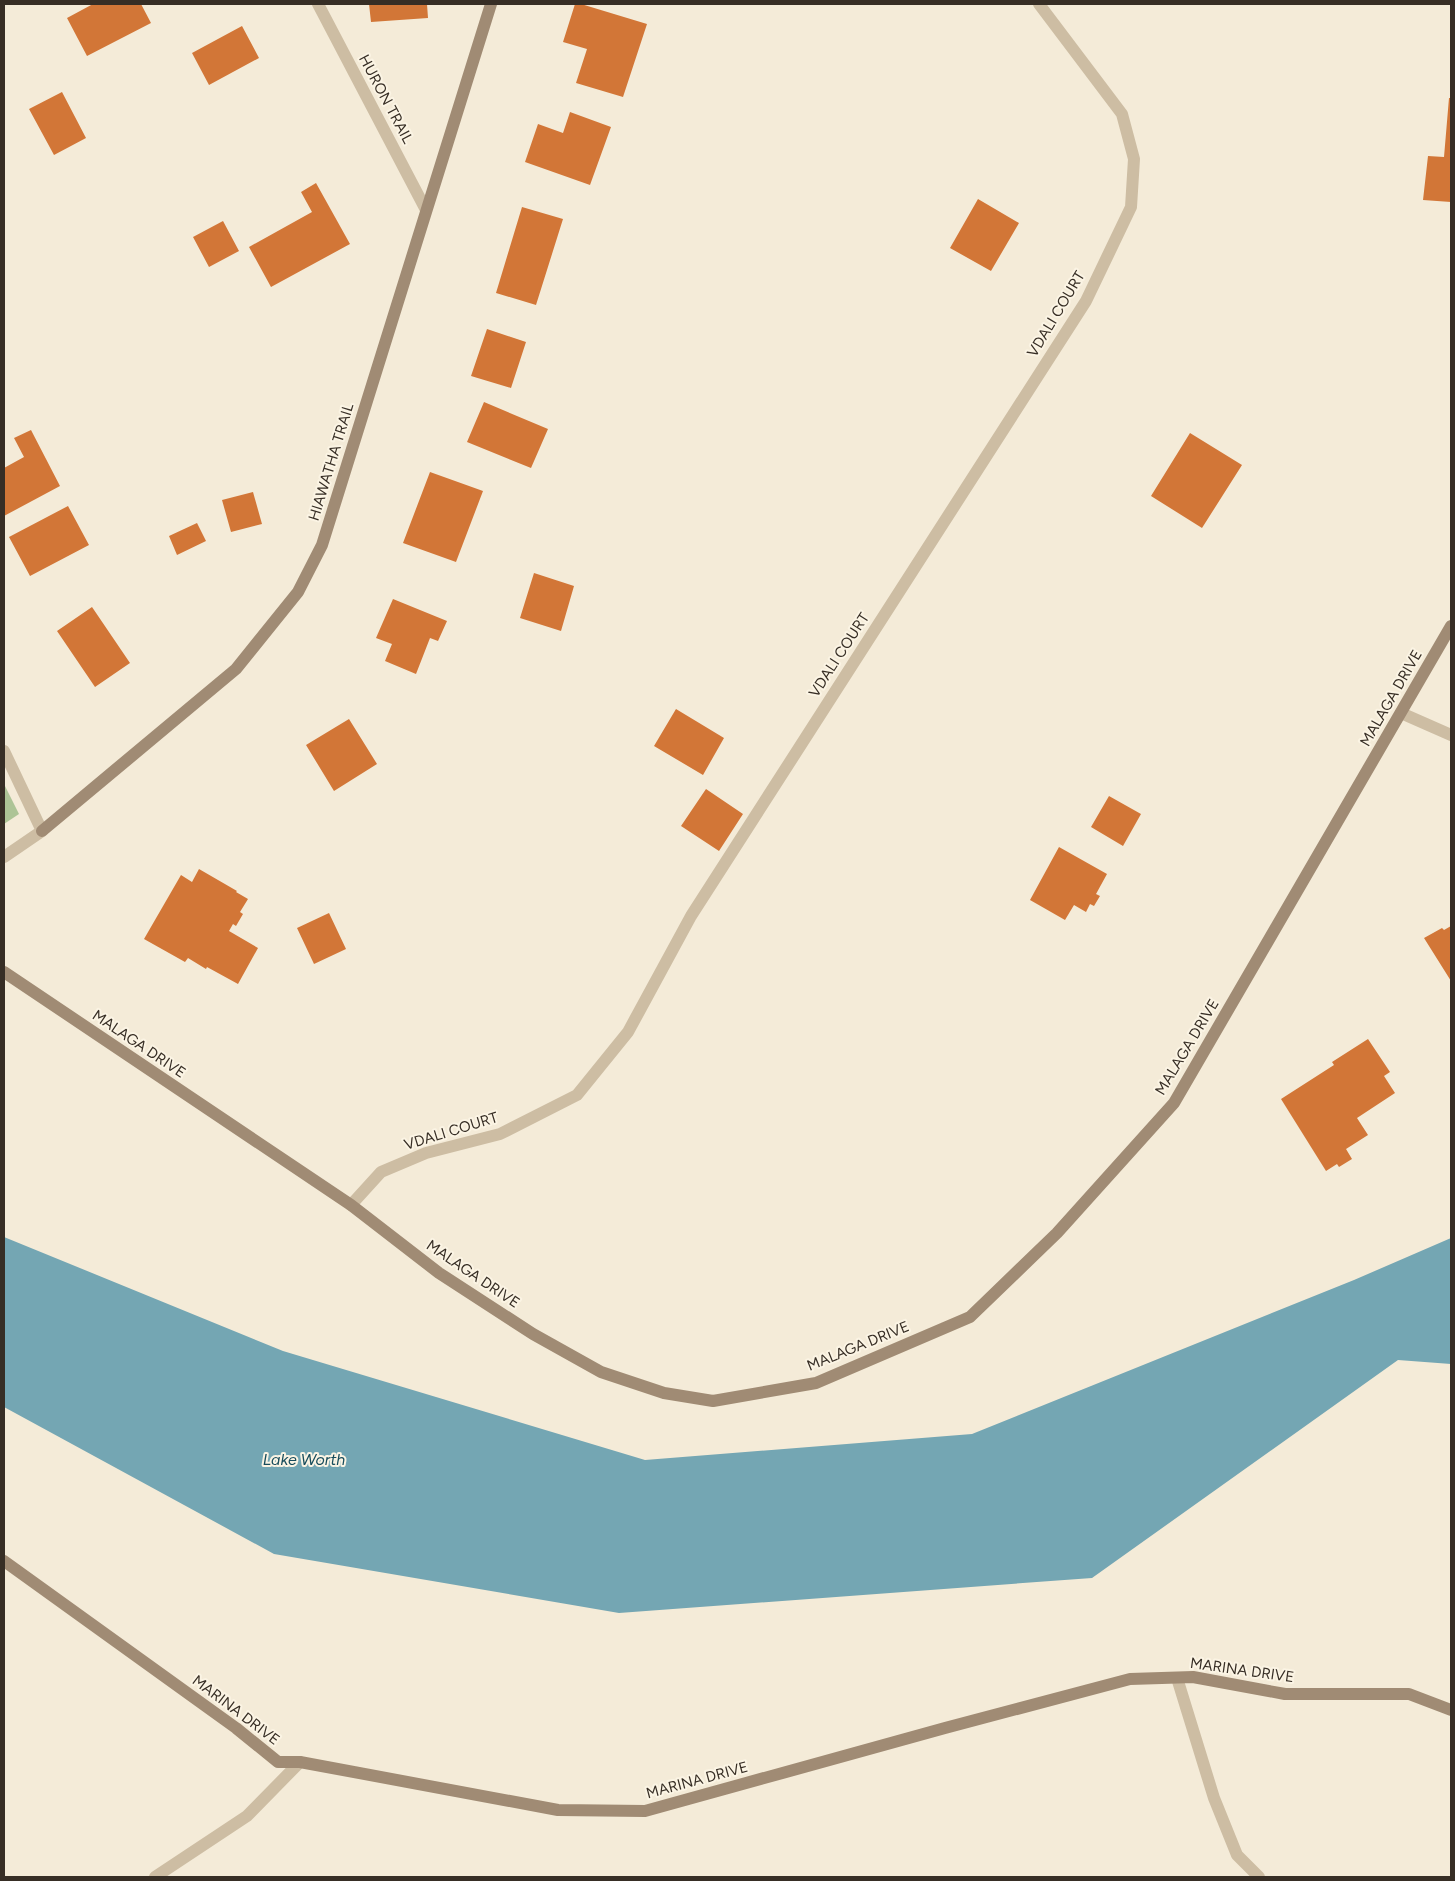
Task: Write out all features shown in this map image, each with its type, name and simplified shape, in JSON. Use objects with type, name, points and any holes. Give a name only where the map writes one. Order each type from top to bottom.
[{"type":"street","name":"HURON TRAIL","points":[[318,4],[426,210]]},
{"type":"street","name":"HIAWATHA TRAIL","points":[[42,831],[236,669],[298,592],[322,545],[491,4]]},
{"type":"street","name":"VDALI COURT","points":[[351,1205],[381,1172],[426,1153],[500,1134],[577,1095],[628,1032],[691,916],[1086,301],[1131,207],[1134,159],[1122,114],[1039,4]]},
{"type":"street","name":"MALAGA DRIVE","points":[[4,972],[351,1205],[439,1273],[533,1334],[601,1372],[664,1393],[713,1401],[816,1382],[970,1317],[1057,1233],[1174,1103],[1451,626]]},
{"type":"street","points":[[1401,713],[1451,735]]},
{"type":"street","points":[[4,751],[42,831],[4,857]]},
{"type":"street","name":"MARINA DRIVE","points":[[4,1561],[220,1717],[278,1762],[300,1762],[558,1810],[645,1812],[945,1728],[1130,1679],[1193,1677],[1285,1694],[1409,1694],[1451,1710]]},
{"type":"street","points":[[1177,1678],[1214,1798],[1237,1855],[1259,1877]]},
{"type":"street","points":[[155,1877],[247,1816],[300,1762]]},
{"type":"green space","points":[[4,784],[19,814],[4,824]]},
{"type":"water","name":"Lake Worth","points":[[4,1237],[283,1351],[645,1460],[972,1434],[1354,1280],[1451,1238],[1451,1364],[1398,1360],[1092,1578],[619,1613],[274,1554],[4,1407]]},
{"type":"building","points":[[93,4],[141,4],[151,23],[87,56],[67,18]]},
{"type":"building","points":[[369,4],[427,4],[428,18],[371,22]]},
{"type":"building","points":[[575,4],[581,4],[647,24],[623,97],[576,83],[587,49],[563,42]]},
{"type":"building","points":[[242,26],[259,58],[209,85],[192,53]]},
{"type":"building","points":[[62,92],[86,138],[54,155],[29,109]]},
{"type":"building","points":[[1449,98],[1451,98],[1451,202],[1423,200],[1428,156],[1444,157]]},
{"type":"building","points":[[570,112],[611,127],[590,185],[525,162],[538,124],[563,133]]},
{"type":"building","points":[[316,183],[350,244],[271,287],[249,247],[312,212],[301,192]]},
{"type":"building","points":[[978,199],[1019,223],[991,271],[950,248]]},
{"type":"building","points":[[522,207],[563,219],[536,305],[496,293]]},
{"type":"building","points":[[223,221],[239,251],[209,267],[193,237]]},
{"type":"building","points":[[487,329],[526,342],[511,388],[471,376]]},
{"type":"building","points":[[484,402],[548,429],[531,468],[467,442]]},
{"type":"building","points":[[31,430],[60,486],[4,516],[4,468],[24,457],[14,438]]},
{"type":"building","points":[[1190,433],[1242,465],[1202,528],[1151,496]]},
{"type":"building","points":[[430,472],[483,491],[456,562],[403,543]]},
{"type":"building","points":[[253,492],[262,524],[231,532],[222,500]]},
{"type":"building","points":[[68,506],[89,545],[30,576],[9,537]]},
{"type":"building","points":[[197,523],[206,541],[177,555],[169,536]]},
{"type":"building","points":[[534,573],[574,586],[561,631],[520,618]]},
{"type":"building","points":[[393,599],[447,621],[438,641],[430,638],[416,674],[385,661],[392,644],[376,638]]},
{"type":"building","points":[[92,607],[130,663],[95,687],[57,631]]},
{"type":"building","points":[[676,709],[724,738],[703,775],[654,746]]},
{"type":"building","points":[[349,719],[377,764],[334,791],[306,745]]},
{"type":"building","points":[[706,789],[743,814],[719,851],[681,826]]},
{"type":"building","points":[[1109,796],[1141,814],[1123,846],[1091,827]]},
{"type":"building","points":[[1059,847],[1107,874],[1096,894],[1100,896],[1094,906],[1090,904],[1086,912],[1074,905],[1065,920],[1030,900]]},
{"type":"building","points":[[199,869],[248,899],[240,912],[243,914],[236,926],[233,924],[229,931],[258,948],[238,984],[188,958],[185,962],[144,939],[181,875],[192,882]]},
{"type":"building","points":[[329,913],[346,949],[314,964],[297,928]]},
{"type":"building","points":[[1451,926],[1451,981],[1424,938],[1442,928],[1444,930]]},
{"type":"building","points":[[1368,1039],[1390,1072],[1384,1076],[1395,1093],[1357,1118],[1368,1135],[1346,1149],[1352,1159],[1339,1167],[1337,1164],[1326,1171],[1281,1099],[1334,1065],[1332,1062]]}]
